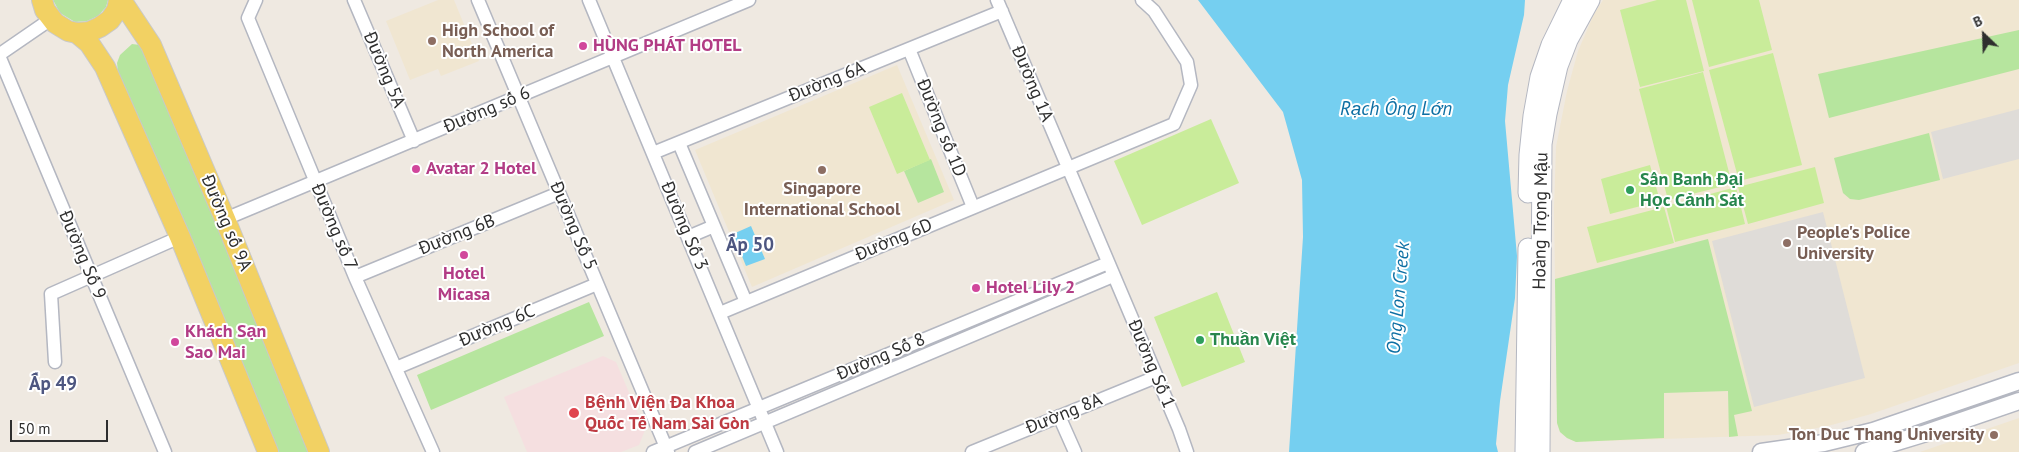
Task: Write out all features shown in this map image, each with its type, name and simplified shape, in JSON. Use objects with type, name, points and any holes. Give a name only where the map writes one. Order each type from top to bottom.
[{"type":"main road","points":[[42,0],[45,10],[51,19],[59,26],[77,33],[89,43],[105,66],[180,237],[268,452]]},
{"type":"main road","points":[[77,33],[89,32],[110,20],[120,0]]},
{"type":"main road","name":"Đường số 9A","points":[[120,0],[151,45],[225,219],[319,452]]},
{"type":"main road","name":"Hoàng Trọng Mậu","points":[[1525,452],[1530,145],[1540,77],[1551,45],[1573,0]]},
{"type":"main road","name":"Hoàng Trọng Mậu","points":[[1540,452],[1542,144],[1546,114],[1558,66],[1568,40],[1590,0]]},
{"type":"street","name":"Đường số 7","points":[[256,0],[248,18],[355,277],[433,452]]},
{"type":"street","name":"Đường 5A","points":[[354,0],[414,141]]},
{"type":"street","name":"Đường Số 5","points":[[478,0],[667,449]]},
{"type":"street","name":"Đường Số 3","points":[[589,0],[778,452]]},
{"type":"street","name":"Đường số 6","points":[[225,219],[749,0]]},
{"type":"street","points":[[1108,263],[1068,168],[1174,124],[1191,85],[1187,62],[1154,11],[1142,0]]},
{"type":"street","name":"Đường 1A","points":[[999,5],[1068,168]]},
{"type":"street","name":"Đường 6A","points":[[653,153],[909,49],[999,5]]},
{"type":"street","points":[[0,56],[51,19]]},
{"type":"street","name":"Đường số 1D","points":[[909,49],[973,207]]},
{"type":"street","name":"Đường Số 9","points":[[0,56],[165,452]]},
{"type":"street","points":[[679,143],[746,302]]},
{"type":"street","name":"Đường 6D","points":[[720,313],[1068,168]]},
{"type":"street","name":"Đường 6B","points":[[355,277],[559,192]]},
{"type":"street","name":"Đường Số 3","points":[[688,236],[714,226]]},
{"type":"street","points":[[55,362],[51,294],[180,237]]},
{"type":"street","name":"Đường Số 1","points":[[1108,263],[1187,452]]},
{"type":"street","name":"Đường Số 8","points":[[654,452],[667,449],[759,408],[1108,263]]},
{"type":"street","name":"Đường Số 8","points":[[695,452],[1113,276]]},
{"type":"street","name":"Đường 6C","points":[[396,368],[597,284]]},
{"type":"street","name":"Đường 8A","points":[[972,452],[1156,377]]},
{"type":"street","points":[[1762,452],[1824,443],[1873,431],[2019,381]]},
{"type":"street","points":[[1873,431],[1871,450],[2019,401]]},
{"type":"street","points":[[1059,416],[1075,452]]},
{"type":"shaded area","name":"High School of North America","points":[[438,0],[454,0],[479,61],[441,76],[438,69],[410,80],[386,21]]},
{"type":"shaded area","name":"People's Police University","points":[[1603,0],[2019,0],[2019,363],[1871,414],[1828,426],[1778,435],[1576,442],[1560,432],[1557,423],[1554,208],[1556,147],[1567,91],[1578,51],[1594,14]]},
{"type":"shaded area","name":"Singapore International School","points":[[897,65],[954,200],[752,287],[695,150]]},
{"type":"shaded area","points":[[2019,109],[2019,159],[1943,179],[1931,132]]},
{"type":"shaded area","points":[[1823,212],[1865,378],[1754,407],[1712,241]]},
{"type":"shaded area","name":"Bệnh Viện Đa Khoa Quốc Tế Nam Sài Gòn","points":[[603,356],[616,362],[645,430],[639,445],[621,452],[527,452],[504,397]]},
{"type":"shaded area","name":"Ton Duc Thang University","points":[[2019,418],[2019,452],[1920,452]]},
{"type":"green space","points":[[53,0],[108,0],[106,7],[98,16],[87,21],[75,22],[60,13]]},
{"type":"green space","points":[[1657,0],[1686,0],[1704,71],[1640,87],[1620,10]]},
{"type":"green space","points":[[1692,0],[1759,0],[1772,50],[1709,67]]},
{"type":"green space","points":[[2019,30],[2019,69],[1829,118],[1818,74]]},
{"type":"green space","points":[[132,44],[140,45],[145,50],[311,452],[275,452],[118,72],[117,63],[120,55]]},
{"type":"green space","points":[[1773,53],[1802,165],[1739,181],[1709,70]]},
{"type":"green space","points":[[1703,72],[1732,184],[1668,200],[1639,89]]},
{"type":"green space","points":[[902,93],[930,160],[897,174],[869,107]]},
{"type":"green space","points":[[1211,119],[1239,183],[1142,225],[1114,161]]},
{"type":"green space","points":[[1929,133],[1940,180],[1859,200],[1850,199],[1843,193],[1834,158]]},
{"type":"green space","points":[[931,159],[944,192],[918,203],[904,171]]},
{"type":"green space","name":"Sân Banh Đại Học Cảnh Sát","points":[[1650,165],[1660,201],[1610,214],[1601,179]]},
{"type":"green space","points":[[1815,167],[1824,203],[1748,224],[1738,187]]},
{"type":"green space","points":[[1736,187],[1745,224],[1675,242],[1666,206]]},
{"type":"green space","points":[[1664,207],[1674,243],[1597,263],[1587,227]]},
{"type":"green space","points":[[1708,239],[1752,411],[1734,415],[1738,436],[1729,437],[1728,391],[1664,393],[1664,438],[1576,442],[1567,438],[1560,432],[1557,423],[1555,279]]},
{"type":"green space","name":"Thuần Việt","points":[[1217,292],[1245,362],[1182,387],[1154,317]]},
{"type":"green space","points":[[589,302],[604,336],[431,410],[417,375]]},
{"type":"water","name":"Rạch Ông Lớn","points":[[1198,0],[1525,0],[1524,15],[1508,85],[1505,121],[1517,256],[1515,298],[1500,401],[1496,444],[1498,452],[1289,452],[1303,237],[1302,180],[1283,112]]},
{"type":"water","points":[[751,226],[765,259],[746,266],[733,234]]},
{"type":"place","name":"High School of North America","points":[[432,41]]},
{"type":"place","name":"HÙNG PHÁT HOTEL","points":[[583,46]]},
{"type":"place","name":"Avatar 2 Hotel","points":[[416,169]]},
{"type":"place","name":"Singapore International School","points":[[822,170]]},
{"type":"place","name":"Sân Banh Đại Học Cảnh Sát","points":[[1630,190]]},
{"type":"place","name":"People's Police University","points":[[1787,243]]},
{"type":"place","name":"Hotel Micasa","points":[[464,255]]},
{"type":"place","name":"Hotel Lily 2","points":[[976,288]]},
{"type":"place","name":"Thuần Việt","points":[[1200,340]]},
{"type":"place","name":"Khách Sạn Sao Mai","points":[[175,342]]},
{"type":"place","name":"Bệnh Viện Đa Khoa Quốc Tế Nam Sài Gòn","points":[[574,413]]},
{"type":"place","name":"Ton Duc Thang University","points":[[1994,435]]},
{"type":"district","name":"Ấp 50","points":[[750,246]]},
{"type":"district","name":"Ấp 49","points":[[53,385]]},
{"type":"water label","name":"Ong Lon Creek","points":[[1399,298]]}]
